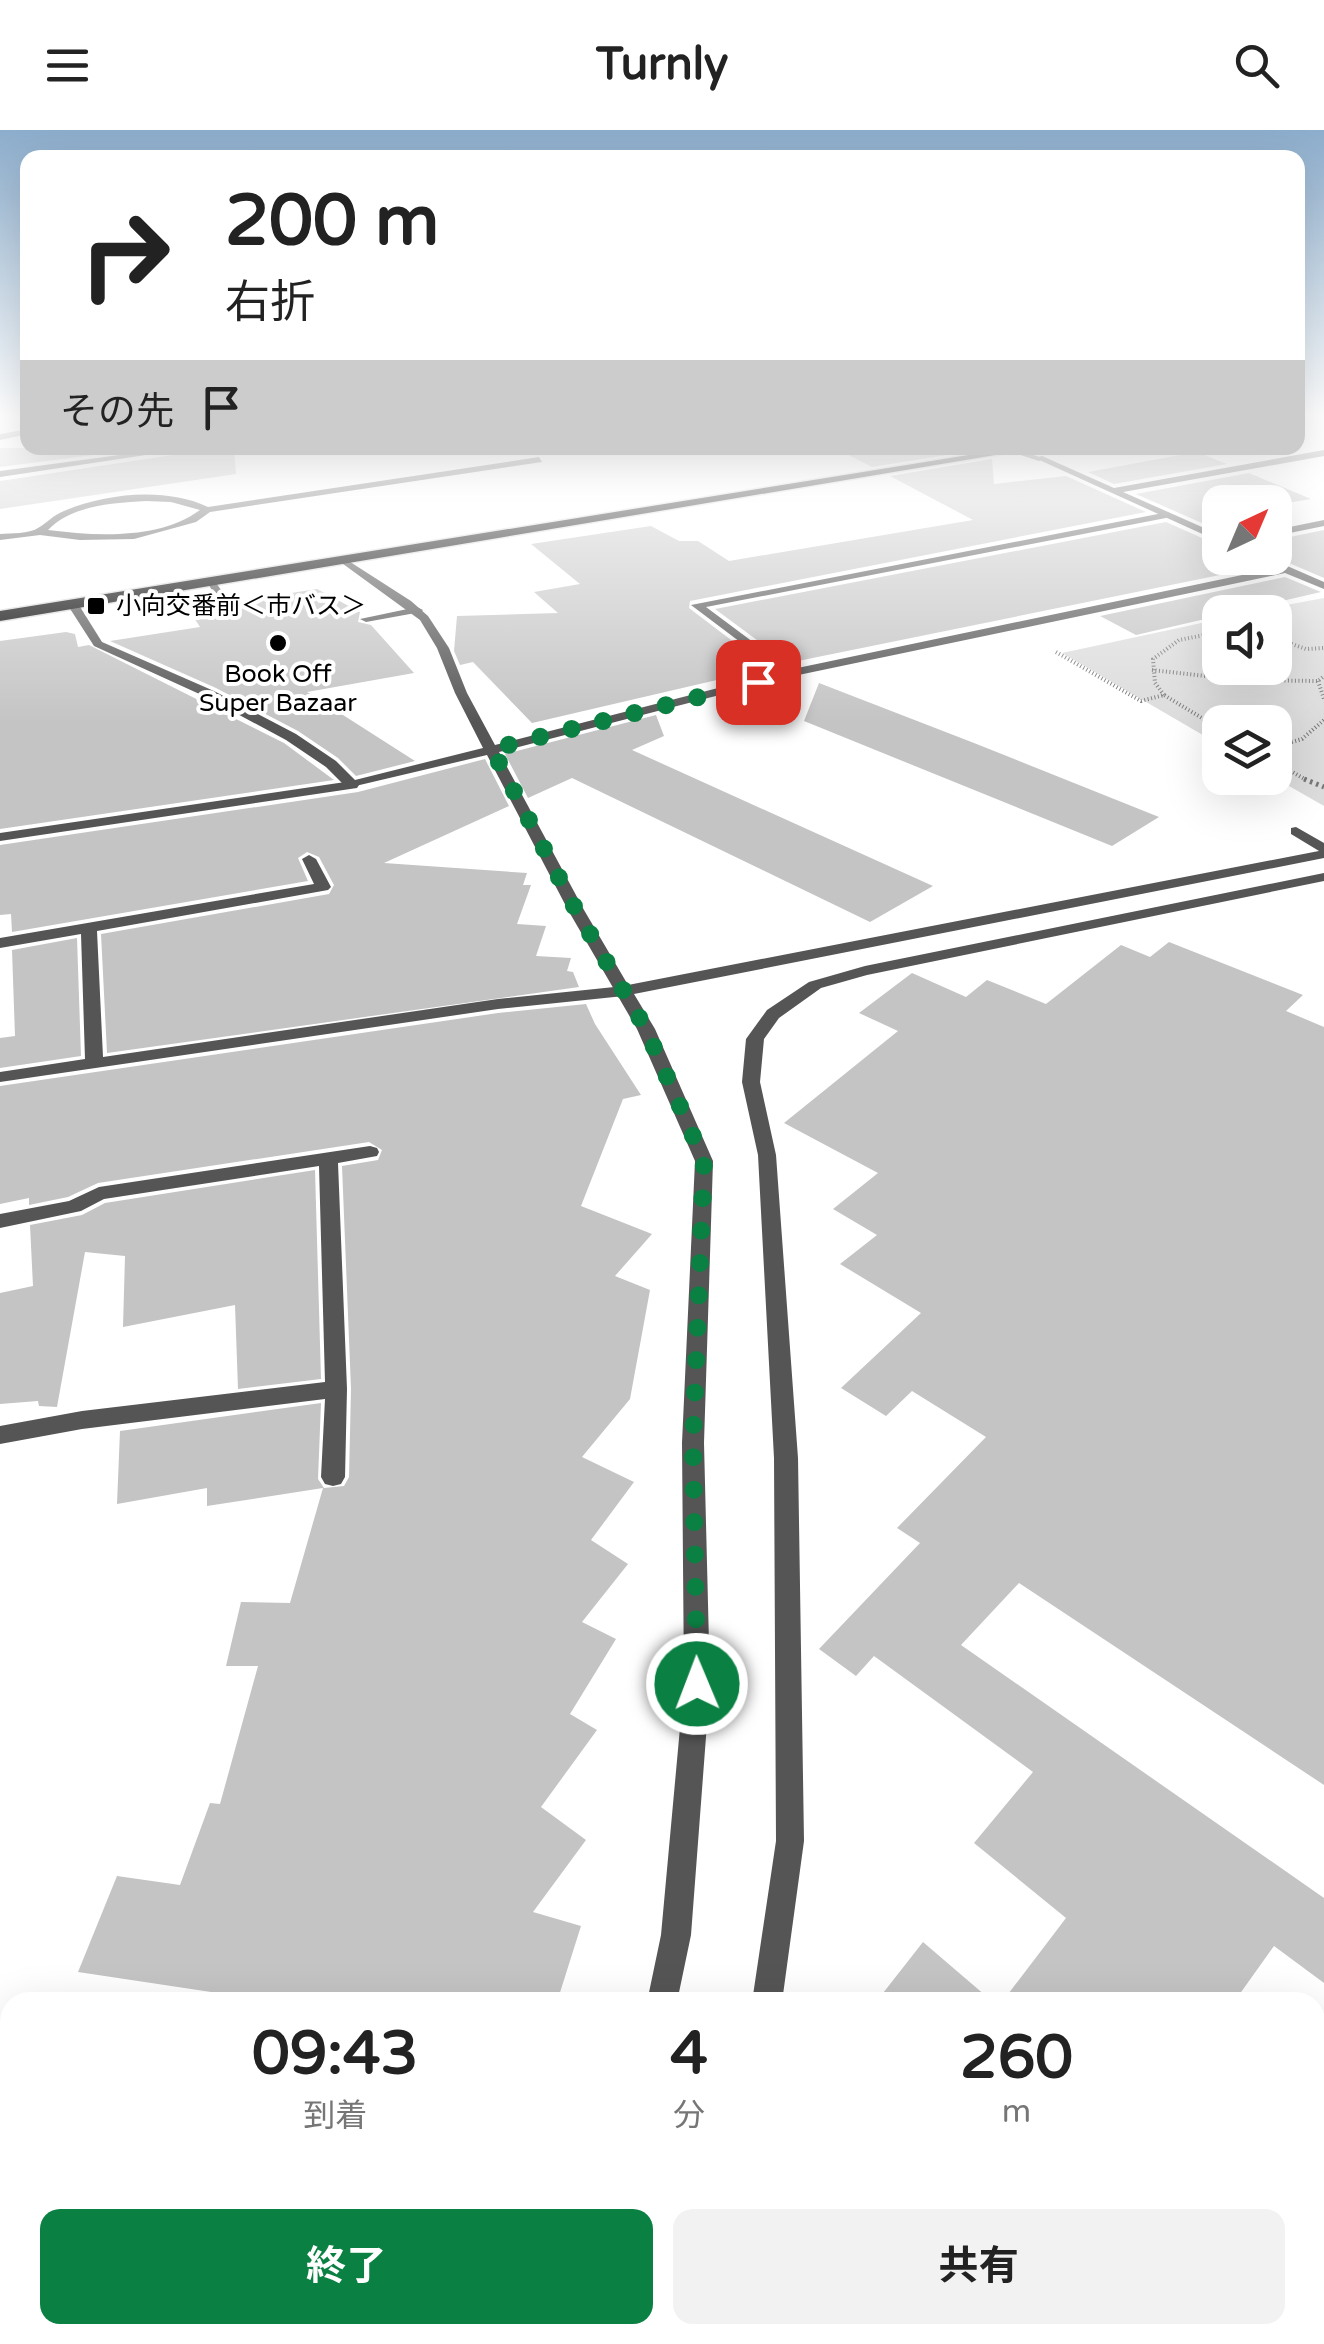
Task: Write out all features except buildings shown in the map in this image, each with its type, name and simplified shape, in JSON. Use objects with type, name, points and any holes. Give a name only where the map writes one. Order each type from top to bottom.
[{"type":"highway","points":[[20,596],[517,516]]},
{"type":"highway","points":[[0,616],[617,516]]},
{"type":"street","points":[[40,532],[53,516]]},
{"type":"street","points":[[0,537],[40,532],[80,537],[134,536],[198,516]]},
{"type":"street","points":[[788,674],[697,605],[1161,516]]},
{"type":"street","points":[[1171,516],[1202,531]]},
{"type":"street","points":[[1292,530],[1324,523]]},
{"type":"street","points":[[344,561],[377,587],[417,610],[446,655],[576,910],[646,1029],[704,1161],[693,1442],[697,1684],[676,1935],[664,1992]]},
{"type":"street","points":[[1292,572],[1324,586]]},
{"type":"street","points":[[0,838],[352,784],[788,674],[1258,575]]},
{"type":"street","points":[[210,582],[225,604]]},
{"type":"street","points":[[73,604],[98,644],[210,694],[291,737],[331,764],[352,784]]},
{"type":"street","points":[[366,619],[417,610]]},
{"type":"street","points":[[1296,831],[1324,852]]},
{"type":"street","points":[[0,1077],[498,1004],[624,991],[1324,852]]},
{"type":"street","points":[[0,943],[323,887],[308,859]]},
{"type":"street","points":[[768,1992],[790,1841],[790,1656],[786,1458],[766,1154],[751,1082],[755,1040],[773,1014],[815,985],[865,970],[1324,877]]},
{"type":"street","points":[[89,927],[94,1062]]},
{"type":"street","points":[[0,1221],[74,1206],[99,1193],[370,1152]]},
{"type":"street","points":[[328,1159],[336,1389],[333,1477]]},
{"type":"street","points":[[0,1435],[82,1420],[336,1389]]},
{"type":"path","points":[[1202,634],[1168,646],[1154,658],[1152,670],[1164,695],[1202,718]]},
{"type":"path","points":[[1042,644],[1141,701],[1164,695]]},
{"type":"path","points":[[1292,644],[1306,649],[1324,648]]},
{"type":"path","points":[[1152,670],[1241,680],[1318,681],[1324,676]]},
{"type":"path","points":[[1318,681],[1324,700]]},
{"type":"path","points":[[1292,743],[1324,720]]},
{"type":"path","points":[[1292,773],[1324,787]]},
{"type":"shaded area","points":[[1324,598],[1324,806],[1292,788],[1292,705],[1202,705],[1202,735],[1062,653],[1202,623],[1202,685],[1292,685],[1292,604]]},
{"type":"place","name":"小向交番前＜市バス＞","points":[[96,606]]},
{"type":"place","name":"Book Off Super Bazaar","points":[[278,643]]},
{"type":"route","points":[[697,1684],[693,1442],[704,1161],[646,1029],[576,910],[492,749],[758,682]]}]
